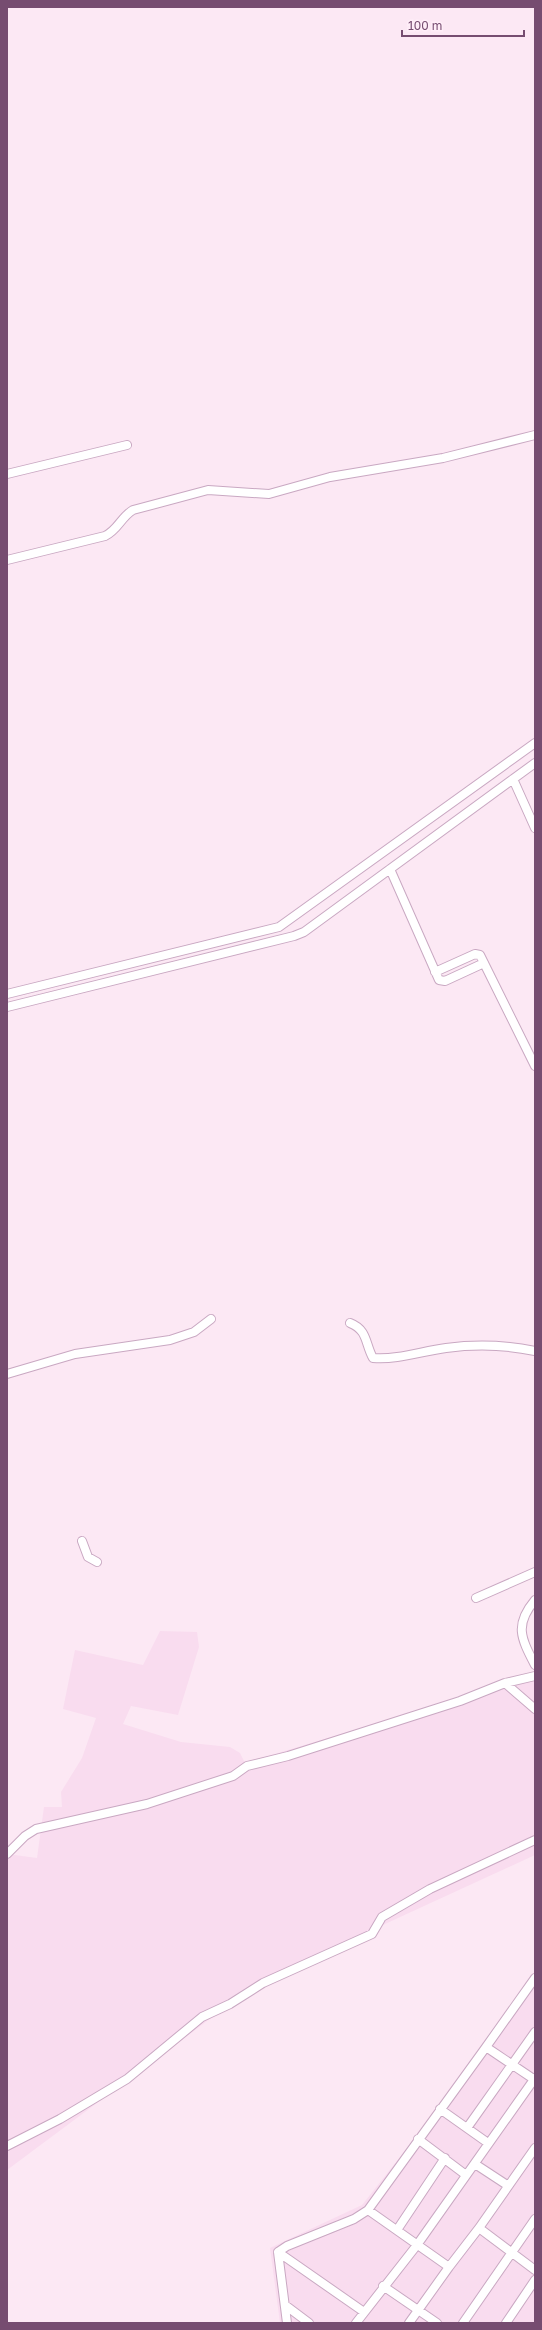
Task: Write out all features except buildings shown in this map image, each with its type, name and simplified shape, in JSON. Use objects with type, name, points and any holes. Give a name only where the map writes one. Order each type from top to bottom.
[{"type":"street","points":[[7,560],[105,536],[113,533],[124,516],[133,510],[208,490],[269,494],[330,476],[443,458],[535,435]]},
{"type":"street","points":[[7,474],[128,445]]},
{"type":"street","points":[[7,994],[279,927],[535,743]]},
{"type":"street","points":[[7,1007],[294,936],[304,932],[535,763]]},
{"type":"street","points":[[513,779],[535,828]]},
{"type":"street","points":[[390,869],[439,980],[445,981],[484,963]]},
{"type":"street","points":[[435,972],[475,954],[480,955],[535,1066]]},
{"type":"street","points":[[7,1374],[75,1354],[170,1340],[194,1332],[211,1319]]},
{"type":"street","points":[[350,1323],[358,1326],[364,1332],[373,1358],[390,1357],[446,1348],[494,1345],[535,1351]]},
{"type":"street","points":[[82,1541],[88,1556],[97,1562]]},
{"type":"street","points":[[476,1598],[535,1572]]},
{"type":"street","points":[[535,1600],[527,1610],[520,1626],[522,1636],[535,1665]]},
{"type":"street","points":[[7,1854],[25,1836],[36,1830],[148,1804],[233,1776],[248,1766],[288,1756],[460,1701],[505,1683],[535,1676]]},
{"type":"street","points":[[505,1683],[535,1709]]},
{"type":"street","points":[[7,2146],[60,2119],[127,2079],[202,2017],[230,2004],[263,1983],[372,1934],[382,1917],[430,1889],[535,1840]]},
{"type":"street","points":[[278,2252],[286,2246],[354,2219],[368,2210],[535,1978]]},
{"type":"street","points":[[467,2128],[535,2032]]},
{"type":"street","points":[[356,2323],[383,2286],[417,2244],[535,2079],[486,2047]]},
{"type":"street","points":[[440,2109],[488,2143]]},
{"type":"street","points":[[418,2139],[445,2158],[466,2176]]},
{"type":"street","points":[[409,2323],[479,2228],[507,2185],[535,2148]]},
{"type":"street","points":[[397,2230],[445,2158]]},
{"type":"street","points":[[475,2164],[507,2185]]},
{"type":"street","points":[[368,2210],[449,2267]]},
{"type":"street","points":[[463,2323],[513,2253],[535,2219]]},
{"type":"street","points":[[479,2228],[535,2270]]},
{"type":"street","points":[[278,2252],[287,2323]]},
{"type":"street","points":[[278,2252],[364,2312]]},
{"type":"street","points":[[506,2323],[535,2280]]},
{"type":"street","points":[[383,2286],[436,2323]]},
{"type":"street","points":[[285,2305],[309,2323]]},
{"type":"shaded area","points":[[160,1631],[197,1632],[199,1647],[178,1715],[131,1706],[123,1724],[181,1742],[230,1747],[240,1753],[245,1763],[514,1682],[535,1679],[535,1855],[261,1981],[7,2170],[7,1854],[37,1858],[44,1807],[62,1807],[61,1792],[82,1758],[96,1718],[63,1709],[75,1650],[143,1665]]},
{"type":"shaded area","points":[[535,1987],[535,2323],[280,2323],[270,2248],[362,2205]]}]
